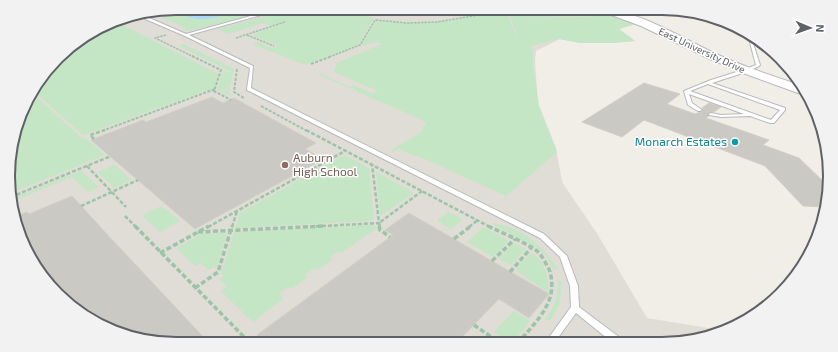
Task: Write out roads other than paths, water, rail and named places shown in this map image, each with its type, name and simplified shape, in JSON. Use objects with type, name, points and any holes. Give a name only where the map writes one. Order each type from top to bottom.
[{"type":"main road","name":"East University Drive","points":[[622,15],[643,22],[715,57],[748,71],[796,88]]},
{"type":"lane","points":[[186,35],[258,15]]},
{"type":"lane","points":[[146,18],[186,35],[252,67],[249,89],[542,236],[562,256],[574,286],[575,308],[553,337]]},
{"type":"lane","points":[[686,91],[748,71],[758,65],[751,42]]},
{"type":"lane","points":[[686,91],[772,122],[783,109],[708,83]]},
{"type":"lane","points":[[686,91],[690,104],[700,110]]},
{"type":"lane","points":[[711,114],[721,116],[751,115]]},
{"type":"lane","points":[[575,308],[612,337]]},
{"type":"water","points":[[184,15],[225,15],[202,19],[187,17]]},
{"type":"place","name":"Monarch Estates","points":[[735,142]]},
{"type":"place","name":"Auburn High School","points":[[285,165]]}]
